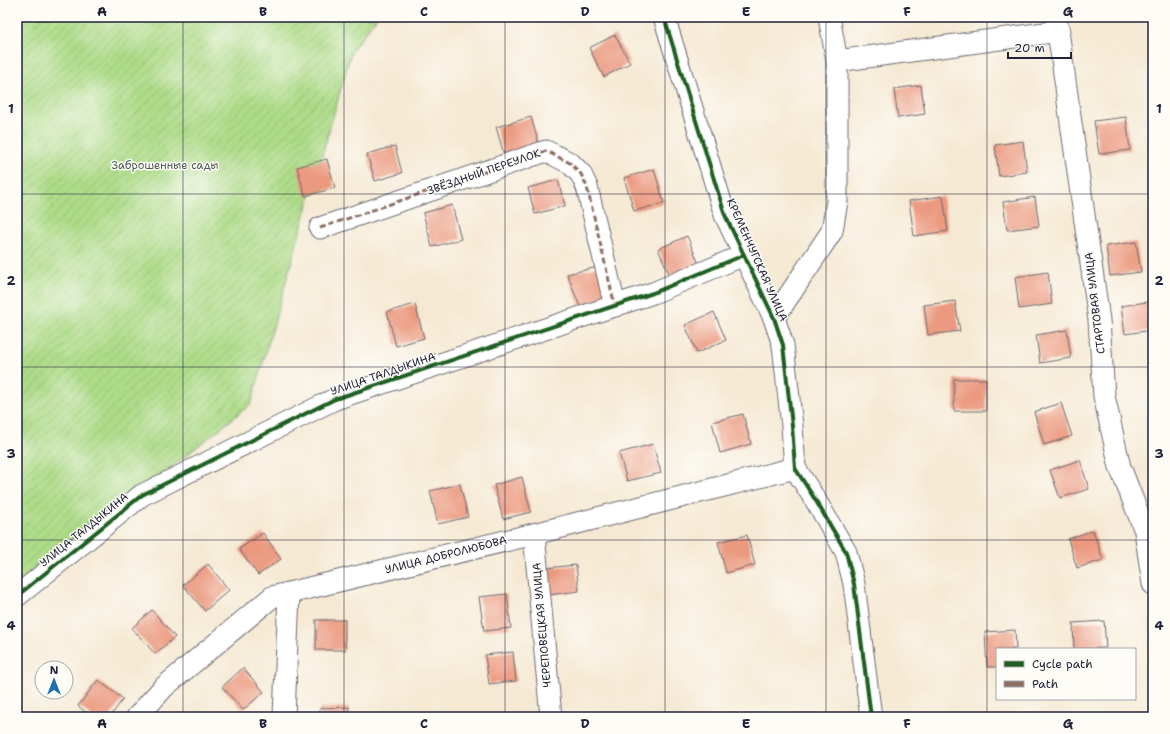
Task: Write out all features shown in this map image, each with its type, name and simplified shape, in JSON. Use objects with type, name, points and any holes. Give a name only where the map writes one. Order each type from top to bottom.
[{"type":"street","name":"КРЕМЕНЧУГСКАЯ УЛИЦА","points":[[664,17],[726,215],[774,318],[782,345],[796,468],[846,552],[854,584],[871,717]]},
{"type":"street","points":[[774,318],[832,231],[837,201],[837,61],[829,17]]},
{"type":"street","points":[[837,61],[1057,24]]},
{"type":"street","name":"СТАРТОВАЯ УЛИЦА","points":[[1057,24],[1099,320],[1104,396],[1120,467],[1149,529],[1153,584]]},
{"type":"street","name":"ЗВЁЗДНЫЙ ПЕРЕУЛОК","points":[[320,228],[546,151],[570,163],[581,174],[587,187],[615,306]]},
{"type":"street","name":"УЛИЦА ТАЛДЫКИНА","points":[[17,596],[142,495],[335,399],[653,294],[744,255]]},
{"type":"street","name":"УЛИЦА ДОБРОЛЮБОВА","points":[[137,717],[164,687],[272,597],[534,534],[796,468]]},
{"type":"street","name":"ЧЕРЕПОВЕЦКАЯ УЛИЦА","points":[[534,534],[551,717]]},
{"type":"street","points":[[284,717],[289,593]]},
{"type":"green space","name":"Заброшенные сады","points":[[17,17],[377,17],[352,50],[251,404],[17,590]]},
{"type":"building","points":[[615,35],[630,63],[604,77],[589,48]]},
{"type":"building","points":[[921,85],[925,114],[898,118],[894,89]]},
{"type":"building","points":[[531,117],[540,148],[505,158],[496,127]]},
{"type":"building","points":[[1126,117],[1130,150],[1099,154],[1094,121]]},
{"type":"building","points":[[1023,141],[1027,172],[999,176],[995,145]]},
{"type":"building","points":[[395,146],[402,173],[375,181],[367,154]]},
{"type":"building","points":[[327,159],[335,188],[305,196],[297,167]]},
{"type":"building","points":[[654,169],[664,203],[634,211],[624,178]]},
{"type":"building","points":[[558,180],[565,206],[535,214],[528,188]]},
{"type":"building","points":[[943,196],[948,231],[914,236],[909,201]]},
{"type":"building","points":[[1035,197],[1039,226],[1007,230],[1003,202]]},
{"type":"building","points":[[452,205],[461,239],[432,247],[423,213]]},
{"type":"building","points":[[687,236],[699,264],[670,276],[658,249]]},
{"type":"building","points":[[1136,242],[1141,272],[1110,276],[1106,246]]},
{"type":"building","points":[[598,267],[609,296],[580,307],[567,274]]},
{"type":"building","points":[[1048,272],[1052,304],[1019,309],[1015,277]]},
{"type":"building","points":[[955,301],[960,331],[928,335],[924,305]]},
{"type":"building","points":[[1153,301],[1153,330],[1125,334],[1121,306]]},
{"type":"building","points":[[415,304],[424,338],[396,346],[387,312]]},
{"type":"building","points":[[714,312],[726,340],[697,353],[685,325]]},
{"type":"building","points":[[1067,330],[1071,358],[1040,363],[1036,335]]},
{"type":"building","points":[[954,379],[986,379],[986,411],[954,411]]},
{"type":"building","points":[[1061,403],[1072,436],[1044,445],[1034,412]]},
{"type":"building","points":[[743,414],[751,444],[720,453],[712,422]]},
{"type":"building","points":[[653,444],[661,473],[627,481],[619,453]]},
{"type":"building","points":[[1080,460],[1089,489],[1060,498],[1050,470]]},
{"type":"building","points":[[522,477],[531,512],[503,519],[494,485]]},
{"type":"building","points":[[460,484],[468,517],[438,524],[430,491]]},
{"type":"building","points":[[1093,530],[1103,560],[1077,568],[1068,539]]},
{"type":"building","points":[[263,533],[281,559],[258,575],[239,549]]},
{"type":"building","points":[[747,535],[755,565],[726,573],[718,542]]},
{"type":"building","points":[[208,564],[229,590],[205,611],[183,585]]},
{"type":"building","points":[[576,565],[579,591],[549,595],[545,568]]},
{"type":"building","points":[[507,594],[511,628],[484,631],[479,597]]},
{"type":"building","points":[[152,610],[175,637],[155,654],[132,628]]},
{"type":"building","points":[[316,620],[345,620],[345,650],[316,650]]},
{"type":"building","points":[[1104,621],[1106,648],[1074,648],[1073,623]]},
{"type":"building","points":[[1015,630],[1016,648],[996,648],[996,667],[987,667],[985,632]]},
{"type":"building","points":[[513,652],[516,681],[489,684],[485,655]]},
{"type":"building","points":[[243,668],[264,692],[243,710],[222,687]]},
{"type":"building","points":[[98,680],[123,699],[110,717],[92,717],[78,706]]},
{"type":"building","points":[[349,707],[349,717],[320,717],[320,708]]},
{"type":"marked path","points":[[320,228],[546,151],[570,163],[581,174],[587,187],[615,306]]},
{"type":"cycle path","points":[[664,17],[725,215],[774,318],[783,345],[795,468],[846,552],[854,584],[871,717]]},
{"type":"cycle path","points":[[17,596],[142,495],[335,399],[653,293],[744,255]]}]
